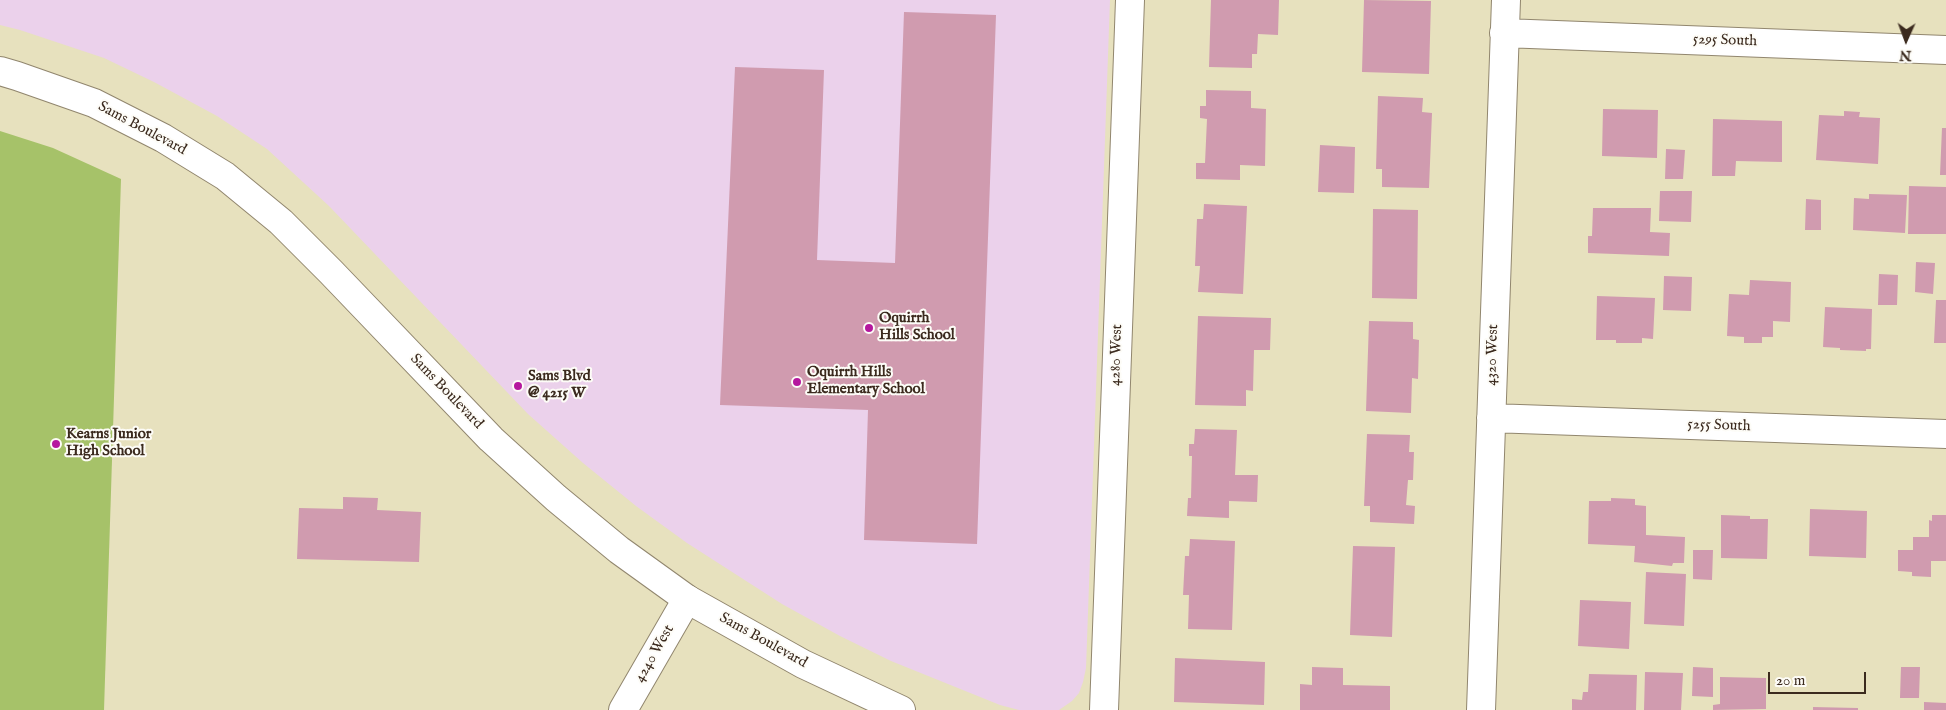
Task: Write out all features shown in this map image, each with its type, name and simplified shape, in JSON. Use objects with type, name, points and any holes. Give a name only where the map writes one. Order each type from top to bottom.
[{"type":"street","name":"4280 West","points":[[1104,710],[1130,0]]},
{"type":"street","name":"4320 West","points":[[1481,710],[1506,0]]},
{"type":"street","name":"5295 South","points":[[1504,33],[1946,50]]},
{"type":"street","name":"Sams Boulevard","points":[[0,71],[94,103],[163,138],[225,176],[280,222],[331,272],[491,439],[556,498],[619,550],[687,599],[803,664],[900,710]]},
{"type":"street","name":"5255 South","points":[[1491,418],[1946,434]]},
{"type":"street","name":"4240 West","points":[[623,710],[687,599]]},
{"type":"shaded area","name":"Oquirrh Hills Elementary School","points":[[0,0],[1110,0],[1086,668],[1079,693],[1072,701],[1059,710],[1019,710],[1000,705],[891,661],[840,636],[782,604],[687,543],[636,506],[583,463],[528,414],[329,206],[267,149],[217,116],[104,58],[0,25]]},
{"type":"green space","name":"Kearns Junior High School","points":[[0,131],[53,148],[121,179],[104,710],[0,710]]},
{"type":"building","points":[[1211,0],[1279,0],[1278,35],[1258,34],[1257,54],[1252,54],[1252,68],[1209,67]]},
{"type":"building","points":[[1364,0],[1431,1],[1429,74],[1362,72]]},
{"type":"building","points":[[904,12],[996,15],[977,544],[864,540],[868,410],[720,405],[735,67],[824,70],[817,260],[895,263]]},
{"type":"building","points":[[1206,90],[1251,91],[1251,108],[1266,109],[1265,166],[1240,165],[1240,180],[1196,179],[1196,163],[1205,163],[1207,119],[1200,118],[1200,106],[1206,106]]},
{"type":"building","points":[[1378,96],[1423,98],[1422,112],[1432,113],[1429,188],[1382,187],[1382,169],[1376,169]]},
{"type":"building","points":[[1603,109],[1658,110],[1657,158],[1602,156]]},
{"type":"building","points":[[1844,111],[1860,112],[1859,117],[1880,118],[1878,164],[1816,160],[1819,115],[1844,116]]},
{"type":"building","points":[[1713,119],[1782,121],[1782,162],[1736,161],[1735,176],[1712,176]]},
{"type":"building","points":[[1942,128],[1946,128],[1946,175],[1940,175]]},
{"type":"building","points":[[1320,145],[1355,147],[1354,193],[1318,192]]},
{"type":"building","points":[[1666,149],[1685,150],[1683,179],[1665,179]]},
{"type":"building","points":[[1909,186],[1946,187],[1946,234],[1908,234]]},
{"type":"building","points":[[1660,191],[1692,191],[1691,222],[1659,221]]},
{"type":"building","points":[[1869,194],[1907,195],[1905,233],[1853,230],[1854,198],[1869,199]]},
{"type":"building","points":[[1806,199],[1821,200],[1821,230],[1805,230]]},
{"type":"building","points":[[1204,204],[1247,206],[1243,294],[1198,292],[1200,266],[1195,266],[1197,219],[1203,219]]},
{"type":"building","points":[[1593,208],[1651,208],[1650,232],[1670,233],[1669,256],[1588,253],[1588,236],[1592,236]]},
{"type":"building","points":[[1373,209],[1418,210],[1417,299],[1372,298]]},
{"type":"building","points":[[1916,262],[1935,263],[1933,294],[1915,292]]},
{"type":"building","points":[[1879,274],[1898,275],[1897,305],[1878,305]]},
{"type":"building","points":[[1664,276],[1692,277],[1691,311],[1663,310]]},
{"type":"building","points":[[1750,280],[1791,282],[1790,322],[1773,321],[1773,337],[1762,337],[1762,343],[1744,343],[1744,337],[1727,336],[1729,294],[1749,295]]},
{"type":"building","points":[[1597,296],[1655,298],[1653,339],[1642,338],[1642,343],[1616,343],[1616,340],[1596,340]]},
{"type":"building","points":[[1936,300],[1946,300],[1946,343],[1934,343]]},
{"type":"building","points":[[1825,307],[1872,309],[1871,349],[1866,349],[1866,351],[1840,350],[1840,348],[1823,347]]},
{"type":"building","points":[[1198,316],[1271,318],[1270,350],[1254,350],[1253,391],[1246,390],[1246,406],[1195,405]]},
{"type":"building","points":[[1369,321],[1413,322],[1413,339],[1419,340],[1418,379],[1412,378],[1411,413],[1366,411]]},
{"type":"building","points":[[1195,429],[1237,430],[1235,475],[1258,475],[1257,502],[1229,501],[1229,518],[1187,516],[1188,498],[1191,498],[1192,456],[1189,456],[1189,444],[1194,444]]},
{"type":"building","points":[[1367,434],[1410,435],[1409,452],[1414,452],[1413,480],[1408,480],[1406,505],[1415,506],[1414,524],[1370,522],[1370,506],[1364,506]]},
{"type":"building","points":[[343,497],[378,498],[377,510],[421,512],[419,562],[297,559],[299,508],[343,509]]},
{"type":"building","points":[[1611,498],[1635,499],[1635,505],[1646,506],[1646,535],[1685,537],[1684,563],[1673,563],[1672,566],[1634,562],[1635,546],[1588,544],[1589,501],[1611,501]]},
{"type":"building","points":[[1810,509],[1867,511],[1866,558],[1809,556]]},
{"type":"building","points":[[1721,515],[1750,516],[1750,519],[1768,519],[1767,559],[1721,558]]},
{"type":"building","points":[[1932,515],[1946,515],[1946,561],[1931,561],[1931,577],[1912,576],[1912,572],[1898,571],[1898,550],[1913,550],[1913,537],[1929,537],[1929,520],[1932,521]]},
{"type":"building","points":[[1190,539],[1235,541],[1232,630],[1188,629],[1189,595],[1183,595],[1185,556],[1189,556]]},
{"type":"building","points":[[1353,546],[1395,547],[1392,637],[1350,635]]},
{"type":"building","points":[[1693,550],[1713,550],[1712,580],[1693,579]]},
{"type":"building","points":[[1646,572],[1686,574],[1684,626],[1644,624]]},
{"type":"building","points":[[1580,600],[1631,602],[1629,649],[1578,646]]},
{"type":"building","points":[[1175,658],[1265,662],[1264,705],[1174,702]]},
{"type":"building","points":[[1312,667],[1343,668],[1343,685],[1390,686],[1390,710],[1300,710],[1300,684],[1312,685]]},
{"type":"building","points":[[1693,667],[1713,668],[1713,697],[1692,696]]},
{"type":"building","points":[[1901,667],[1920,667],[1919,698],[1900,698]]},
{"type":"building","points":[[1645,672],[1683,673],[1681,710],[1644,710]]},
{"type":"building","points":[[1589,674],[1637,675],[1636,710],[1572,710],[1572,699],[1582,700],[1583,692],[1588,692]]},
{"type":"building","points":[[1720,677],[1766,678],[1766,709],[1713,710],[1713,705],[1720,704]]},
{"type":"building","points":[[1924,702],[1946,703],[1946,710],[1924,710]]},
{"type":"building","points":[[1813,707],[1858,708],[1858,710],[1813,710]]},
{"type":"place","name":"Oquirrh Hills School","points":[[869,328]]},
{"type":"place","name":"Oquirrh Hills Elementary School","points":[[797,382]]},
{"type":"place","name":"Sams Blvd @ 4215 W","points":[[518,386]]},
{"type":"place","name":"Kearns Junior High School","points":[[56,444]]}]
